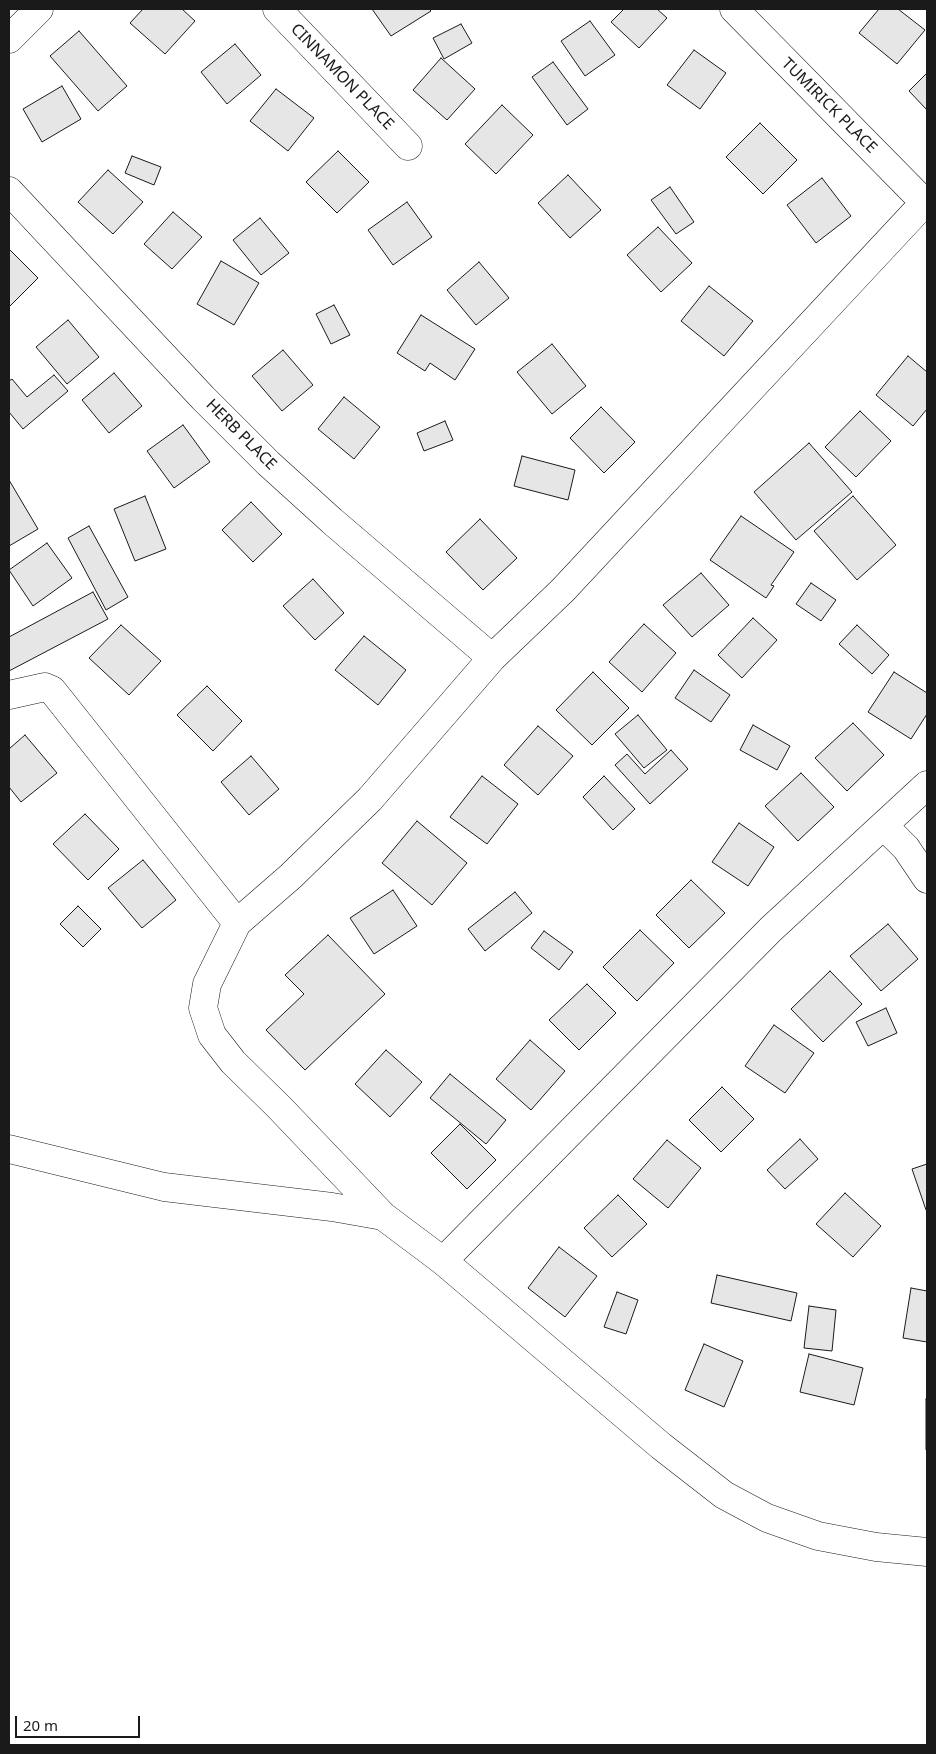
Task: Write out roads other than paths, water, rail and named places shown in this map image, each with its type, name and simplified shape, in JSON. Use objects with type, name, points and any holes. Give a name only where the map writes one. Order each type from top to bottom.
[{"type":"street","points":[[9,39],[40,9]]},
{"type":"street","name":"CINNAMON PLACE","points":[[277,9],[408,146]]},
{"type":"street","name":"TUMIRICK PLACE","points":[[734,9],[926,201]]},
{"type":"street","name":"HERB PLACE","points":[[9,191],[203,398],[268,463],[332,521],[492,658]]},
{"type":"street","points":[[926,201],[563,590],[492,658],[370,799],[291,876],[237,923],[207,984],[203,1008],[212,1035],[233,1062],[279,1107],[383,1216],[443,1261],[661,1446],[724,1495],[767,1518],[818,1536],[876,1547],[927,1552]]},
{"type":"street","points":[[9,695],[45,688],[52,690],[237,923]]},
{"type":"street","points":[[443,1261],[771,929],[927,786]]},
{"type":"street","points":[[884,826],[906,848],[927,879]]},
{"type":"street","points":[[9,1149],[164,1187],[332,1207],[383,1216]]}]
